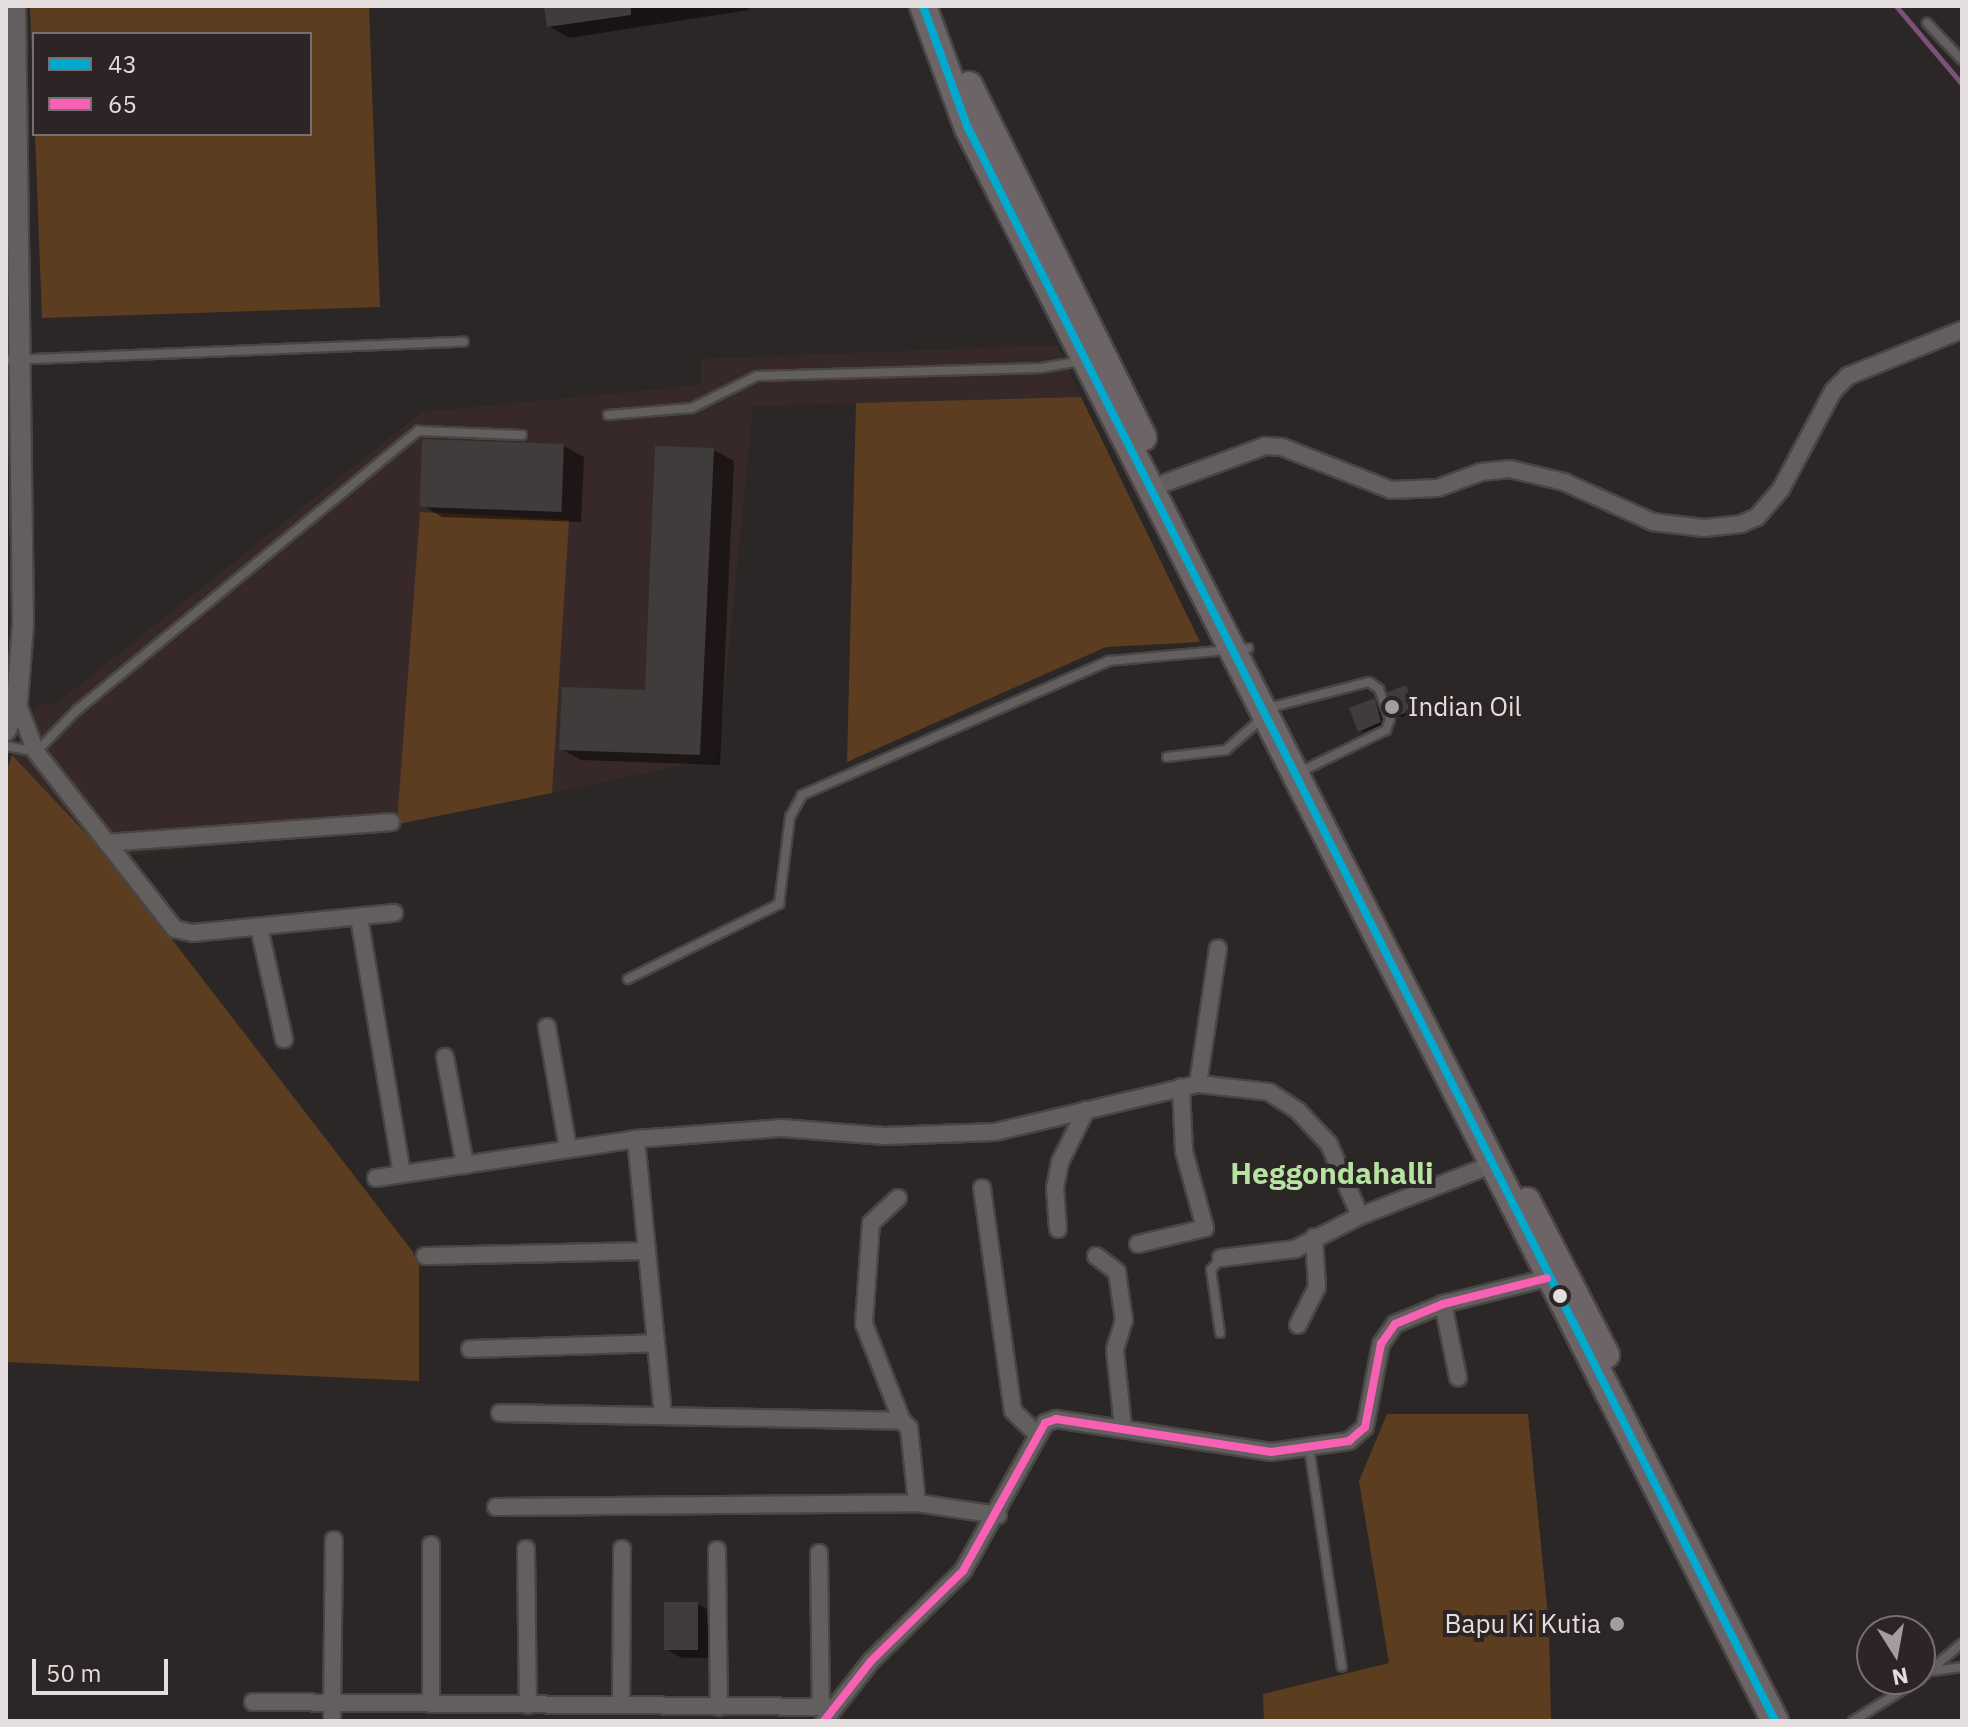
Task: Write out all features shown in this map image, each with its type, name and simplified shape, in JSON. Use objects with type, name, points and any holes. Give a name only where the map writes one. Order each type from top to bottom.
[{"type":"main road","points":[[923,6],[968,128],[1165,483],[1239,648]]},
{"type":"main road","points":[[941,6],[976,103],[1096,360],[1547,1278],[1775,1721]]},
{"type":"main road","points":[[1272,713],[1308,768],[1562,1264],[1787,1721]]},
{"type":"street","points":[[6,730],[17,702],[23,624],[13,359],[15,6]]},
{"type":"street","points":[[1165,483],[1265,446],[1282,447],[1377,487],[1438,488],[1510,469],[1564,482],[1653,522],[1704,528],[1741,524],[1757,517],[1781,489],[1833,391],[1848,376],[1962,330]]},
{"type":"street","points":[[17,702],[36,752],[175,929],[193,933],[394,913]]},
{"type":"street","points":[[107,843],[391,822]]},
{"type":"street","points":[[359,917],[402,1173]]},
{"type":"street","points":[[259,927],[284,1039]]},
{"type":"street","points":[[1198,1084],[1218,948]]},
{"type":"street","points":[[547,1027],[568,1149]]},
{"type":"street","points":[[445,1057],[465,1165]]},
{"type":"street","points":[[376,1178],[636,1139],[781,1128],[884,1136],[995,1132],[1198,1084],[1269,1092],[1298,1111],[1329,1144],[1360,1216]]},
{"type":"street","points":[[1138,1244],[1205,1228],[1184,1151],[1181,1087]]},
{"type":"street","points":[[1058,1229],[1055,1188],[1060,1162],[1086,1110]]},
{"type":"street","points":[[636,1139],[663,1415]]},
{"type":"street","points":[[1221,1258],[1295,1249],[1360,1216],[1491,1165]]},
{"type":"street","points":[[982,1188],[1013,1411],[1036,1433]]},
{"type":"street","points":[[898,1198],[871,1223],[864,1324],[902,1421],[909,1428],[917,1503]]},
{"type":"street","points":[[1298,1325],[1317,1287],[1314,1237]]},
{"type":"street","points":[[425,1256],[647,1251]]},
{"type":"street","points":[[1096,1256],[1117,1272],[1124,1320],[1115,1350],[1123,1428]]},
{"type":"street","points":[[826,1712],[871,1661],[963,1571],[998,1515],[1036,1433],[1056,1419],[1123,1428],[1231,1449],[1309,1447],[1359,1435],[1365,1427],[1381,1344],[1395,1324],[1443,1304],[1547,1278]]},
{"type":"street","points":[[1443,1304],[1458,1377]]},
{"type":"street","points":[[470,1349],[656,1343]]},
{"type":"street","points":[[500,1413],[902,1421]]},
{"type":"street","points":[[496,1507],[917,1503],[998,1515]]},
{"type":"street","points":[[332,1721],[334,1540]]},
{"type":"street","points":[[431,1545],[431,1704]]},
{"type":"street","points":[[526,1549],[528,1705]]},
{"type":"street","points":[[621,1705],[622,1549]]},
{"type":"street","points":[[717,1550],[719,1707]]},
{"type":"street","points":[[819,1553],[826,1712]]},
{"type":"street","points":[[253,1702],[621,1705],[826,1712]]},
{"type":"lane","points":[[1927,23],[1962,60]]},
{"type":"lane","points":[[13,359],[464,342]]},
{"type":"lane","points":[[608,415],[692,408],[757,376],[1040,368],[1096,360]]},
{"type":"lane","points":[[6,746],[36,752],[77,710],[418,431],[522,435]]},
{"type":"lane","points":[[628,979],[779,904],[790,817],[802,795],[1109,661],[1239,648]]},
{"type":"lane","points":[[1167,757],[1206,756],[1226,750],[1272,713],[1369,682],[1385,701],[1390,719],[1386,730],[1308,768]]},
{"type":"lane","points":[[1220,1333],[1211,1270],[1221,1258]]},
{"type":"lane","points":[[1309,1447],[1342,1667]]},
{"type":"lane","points":[[1936,1667],[1962,1643]]},
{"type":"lane","points":[[1936,1670],[1962,1667]]},
{"type":"lane","points":[[1853,1721],[1894,1695]]},
{"type":"shaded area","points":[[30,6],[369,6],[380,307],[42,318],[35,136],[312,136],[312,32],[32,32],[32,60]]},
{"type":"shaded area","points":[[1057,345],[1081,397],[753,406],[718,758],[407,823],[110,858],[12,755],[39,704],[57,703],[422,412],[701,385],[701,359]]},
{"type":"shaded area","points":[[1081,397],[1200,642],[1106,647],[847,762],[856,403]]},
{"type":"shaded area","points":[[420,512],[569,520],[552,793],[397,824]]},
{"type":"shaded area","points":[[12,755],[110,859],[413,1252],[419,1266],[419,1381],[6,1362],[6,773]]},
{"type":"shaded area","points":[[1387,1414],[1528,1414],[1549,1626],[1551,1721],[1264,1721],[1263,1694],[1389,1663],[1359,1481]]},
{"type":"building","points":[[544,6],[631,6],[631,15],[547,27]]},
{"type":"building","points":[[422,439],[564,444],[562,512],[420,507]]},
{"type":"building","points":[[655,446],[714,448],[700,755],[559,750],[562,687],[645,690]]},
{"type":"building","points":[[1406,685],[1415,709],[1397,716],[1387,692]]},
{"type":"building","points":[[1375,698],[1381,722],[1358,732],[1349,708]]},
{"type":"building","points":[[664,1602],[698,1602],[698,1650],[664,1650]]},
{"type":"waterway","points":[[1896,6],[1962,84]]},
{"type":"transit line","name":"43","points":[[923,6],[968,128],[1775,1721]]},
{"type":"transit line","name":"65","points":[[824,1721],[871,1661],[963,1571],[1045,1423],[1056,1419],[1271,1452],[1349,1441],[1365,1427],[1381,1344],[1395,1324],[1443,1304],[1547,1278]]},
{"type":"place","name":"Indian Oil","points":[[1392,707]]},
{"type":"place","name":"Bapu Ki Kutia","points":[[1617,1624]]},
{"type":"district","name":"Heggondahalli","points":[[1332,1173]]}]
